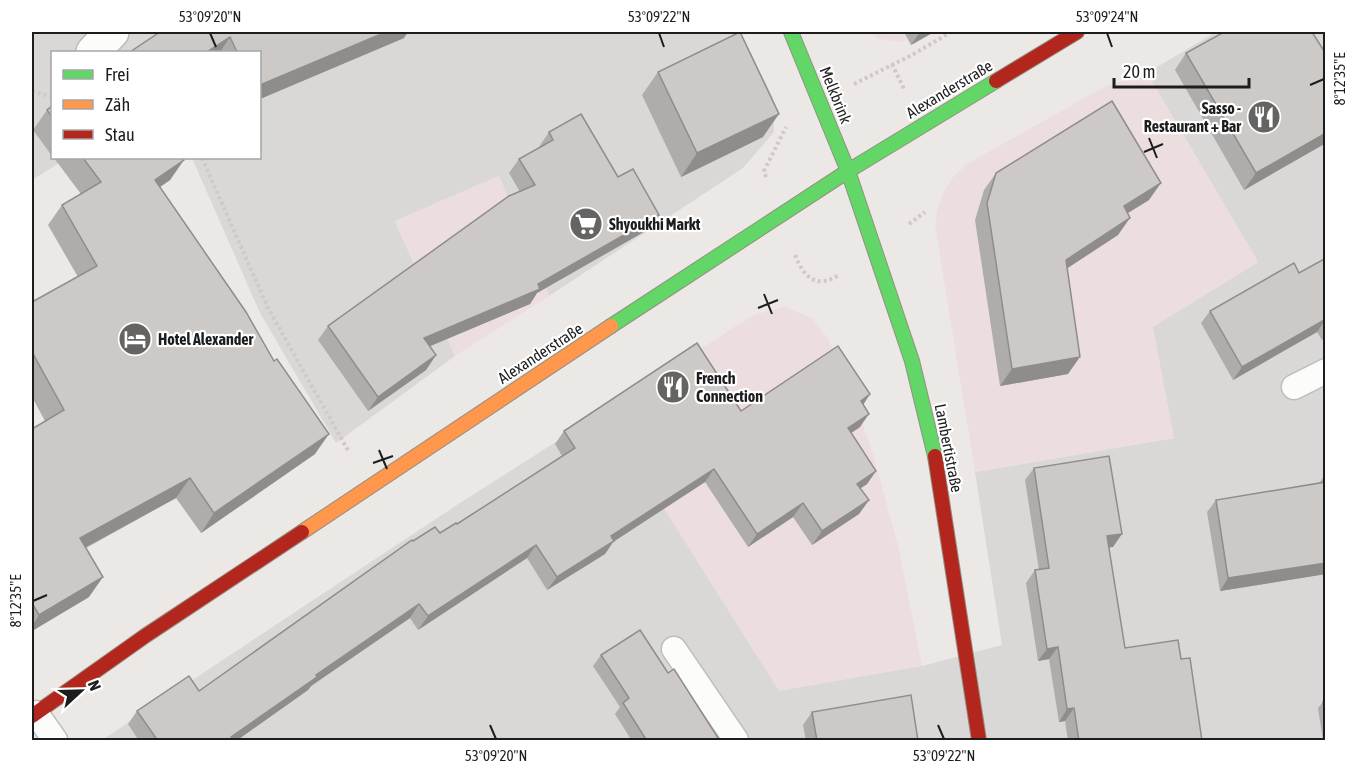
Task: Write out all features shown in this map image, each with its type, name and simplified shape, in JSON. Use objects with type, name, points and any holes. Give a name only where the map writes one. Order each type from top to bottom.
[{"type":"street","points":[[94,51],[112,32]]},
{"type":"street","name":"Melkbrink","points":[[791,32],[848,171]]},
{"type":"street","name":"Alexanderstraße","points":[[34,715],[145,636],[540,372],[848,171],[1077,32]]},
{"type":"street","name":"Lambertistraße","points":[[848,171],[912,361],[923,402],[934,452],[979,741]]},
{"type":"lane","points":[[1294,387],[1326,371]]},
{"type":"lane","points":[[674,649],[736,741]]},
{"type":"lane","points":[[34,715],[55,741]]},
{"type":"path","points":[[860,82],[951,32]]},
{"type":"path","points":[[892,64],[907,96]]},
{"type":"path","points":[[32,92],[51,97]]},
{"type":"path","points":[[767,181],[764,171],[791,117]]},
{"type":"path","points":[[202,159],[268,308],[369,488]]},
{"type":"path","points":[[800,267],[814,281],[821,283],[828,282],[840,274]]},
{"type":"shaded area","points":[[32,32],[741,32],[773,98],[774,132],[743,168],[549,296],[499,176],[395,221],[455,356],[336,443],[260,313],[192,159],[261,159],[261,51],[51,51],[51,159],[65,159],[32,180]]},
{"type":"shaded area","points":[[46,32],[81,32],[65,51],[51,51],[51,68],[40,82],[32,79],[32,50]]},
{"type":"shaded area","points":[[870,32],[921,32],[902,42],[878,39]]},
{"type":"shaded area","points":[[1216,32],[1325,32],[1325,740],[102,740],[460,503],[603,412],[922,666],[1002,645],[975,472],[1174,438],[1152,327],[1258,262],[1147,73]]},
{"type":"shaded area","points":[[1147,73],[1258,262],[1153,327],[1174,438],[975,472],[935,225],[943,193],[954,176],[967,164],[1104,87]]},
{"type":"shaded area","points":[[499,176],[549,296],[455,356],[395,221]]},
{"type":"shaded area","points":[[785,307],[812,318],[829,340],[844,371],[873,454],[899,549],[922,666],[779,691],[603,412],[753,315]]},
{"type":"building","points":[[160,32],[386,32],[261,85],[261,51],[237,51],[230,37],[209,51],[132,51]]},
{"type":"building","points":[[740,32],[779,114],[697,153],[658,72]]},
{"type":"building","name":"Sasso - Restaurant + Bar","points":[[1224,32],[1312,32],[1326,54],[1326,133],[1256,173],[1186,53]]},
{"type":"building","points":[[1112,101],[1161,183],[1124,206],[1130,218],[1066,260],[1080,357],[1012,369],[987,203],[996,173]]},
{"type":"building","points":[[581,114],[618,177],[633,169],[659,215],[538,284],[540,289],[424,338],[436,355],[378,397],[328,326],[509,196],[535,185],[519,159],[553,140],[549,132]]},
{"type":"building","points":[[84,159],[184,160],[155,180],[246,312],[274,361],[277,359],[329,434],[214,513],[190,478],[80,538],[103,577],[39,615],[32,603],[32,429],[64,410],[32,352],[32,302],[97,266],[62,205],[101,182]]},
{"type":"building","points":[[1326,258],[1326,319],[1242,367],[1210,311],[1294,263],[1299,273]]},
{"type":"building","points":[[697,343],[741,411],[838,346],[870,394],[861,401],[869,414],[848,428],[876,471],[857,484],[869,500],[822,531],[803,503],[757,534],[714,469],[611,536],[614,541],[557,577],[536,545],[428,616],[419,604],[231,737],[233,741],[158,741],[137,711],[189,676],[199,691],[412,540],[435,527],[440,533],[457,524],[575,448],[564,431]]},
{"type":"building","points":[[1109,456],[1122,534],[1107,536],[1125,648],[1178,640],[1181,659],[1190,658],[1202,741],[1079,741],[1074,708],[1067,709],[1058,647],[1047,649],[1035,570],[1049,568],[1034,468]]},
{"type":"building","points":[[1326,482],[1326,563],[1228,578],[1216,500]]},
{"type":"building","points":[[640,630],[668,673],[674,669],[720,741],[647,741],[623,703],[629,698],[601,655]]},
{"type":"building","points":[[911,695],[918,741],[817,741],[812,712]]},
{"type":"building","points":[[1326,701],[1326,719],[1323,702]]},
{"type":"traffic: fast","points":[[791,32],[848,171],[912,361],[935,456]]},
{"type":"traffic: fast","points":[[611,326],[848,171],[996,81]]},
{"type":"traffic: slow","points":[[302,532],[611,326]]},
{"type":"traffic: jam","points":[[996,81],[1077,32]]},
{"type":"traffic: jam","points":[[935,456],[979,740]]},
{"type":"traffic: jam","points":[[32,716],[145,636],[302,532]]},
{"type":"place","name":"Sasso - Restaurant + Bar","points":[[1264,117]]},
{"type":"place","name":"Shyoukhi Markt","points":[[586,224]]},
{"type":"place","name":"Hotel Alexander","points":[[135,339]]},
{"type":"place","name":"French Connection","points":[[673,387]]}]
